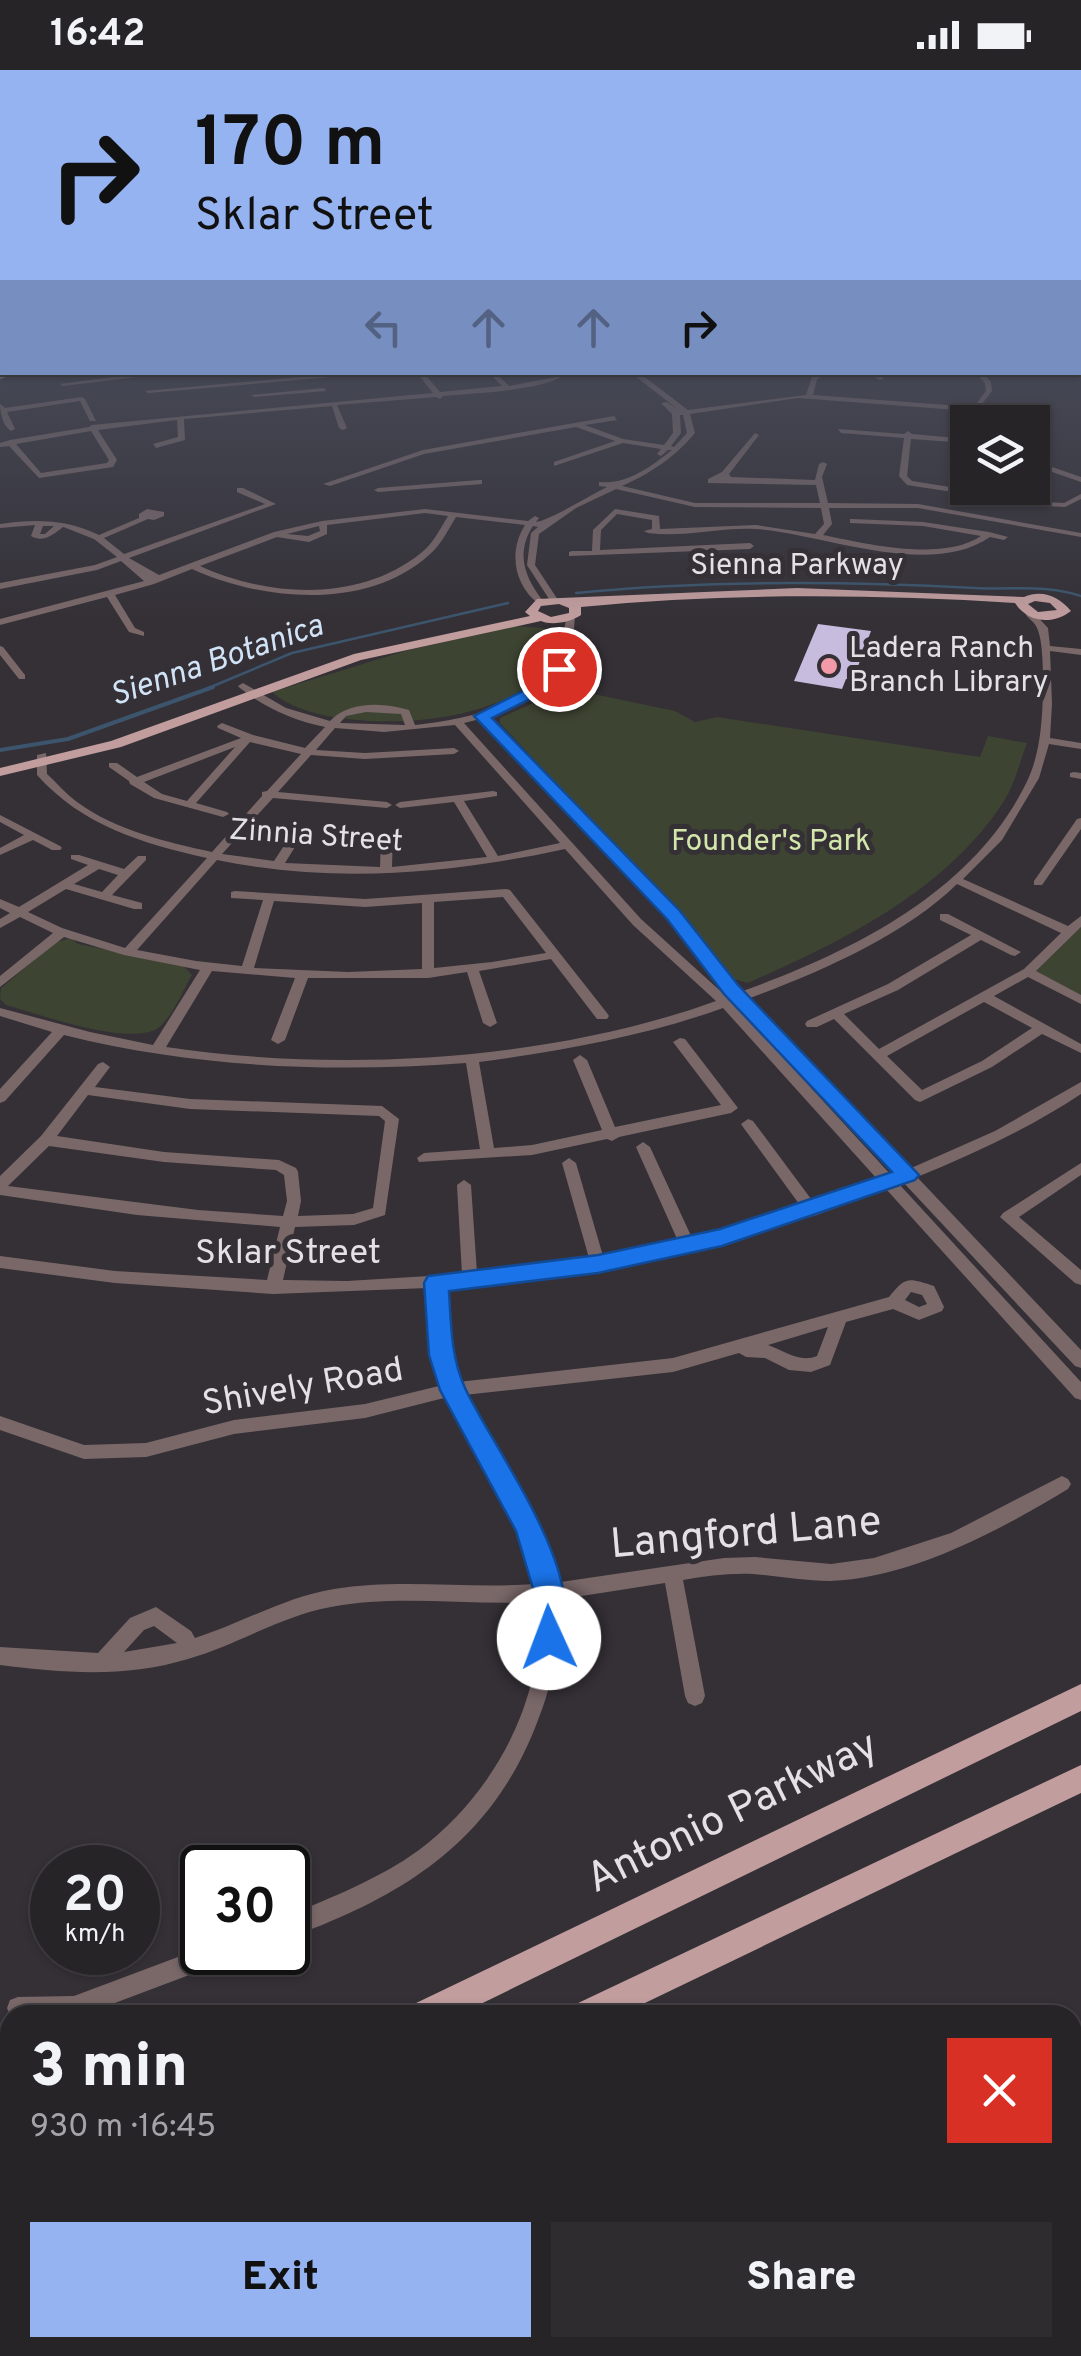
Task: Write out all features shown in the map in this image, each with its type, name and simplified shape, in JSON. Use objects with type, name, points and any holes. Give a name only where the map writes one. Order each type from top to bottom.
[{"type":"main road","name":"Sienna Parkway","points":[[0,772],[247,690],[543,610],[789,596],[892,598],[1080,614]]},
{"type":"main road","name":"Sienna Parkway","points":[[1059,610],[1080,606]]},
{"type":"main road","name":"Sienna Parkway","points":[[543,610],[573,610]]},
{"type":"main road","name":"Sienna Parkway","points":[[0,764],[42,759]]},
{"type":"main road","name":"Antonio Parkway","points":[[446,2005],[1081,1697]]},
{"type":"main road","points":[[608,2005],[1081,1779]]},
{"type":"street","points":[[42,408],[54,432]]},
{"type":"street","points":[[5,443],[39,476],[113,463],[86,408]]},
{"type":"street","points":[[218,408],[219,415]]},
{"type":"street","points":[[5,443],[93,423],[219,415],[244,408]]},
{"type":"street","points":[[257,408],[260,422]]},
{"type":"street","points":[[336,408],[343,428]]},
{"type":"street","points":[[410,408],[416,416]]},
{"type":"street","points":[[675,408],[681,413],[721,408]]},
{"type":"street","points":[[929,408],[974,412],[977,408]]},
{"type":"street","points":[[1,409],[6,426]]},
{"type":"street","points":[[566,634],[543,610],[520,572],[517,546],[530,522],[547,508],[646,472],[675,448],[681,413]]},
{"type":"street","points":[[156,446],[182,438],[180,418]]},
{"type":"street","points":[[327,484],[423,452],[614,418]]},
{"type":"street","points":[[574,424],[622,442],[675,448]]},
{"type":"street","points":[[840,431],[950,439]]},
{"type":"street","points":[[908,433],[902,476],[910,483],[950,488]]},
{"type":"street","points":[[755,435],[725,474],[710,480],[818,483]]},
{"type":"street","points":[[558,464],[622,442]]},
{"type":"street","points":[[816,537],[828,524],[818,483],[823,464]]},
{"type":"street","points":[[1050,469],[1081,480]]},
{"type":"street","points":[[725,474],[735,482]]},
{"type":"street","points":[[357,476],[378,490],[386,513]]},
{"type":"street","points":[[378,490],[480,482]]},
{"type":"street","points":[[543,610],[529,554],[535,533],[561,510],[607,485],[695,504],[886,504],[960,511],[1081,535]]},
{"type":"street","points":[[0,586],[124,559],[272,504],[240,490]]},
{"type":"street","points":[[1050,503],[1065,505],[1081,496]]},
{"type":"street","points":[[960,511],[962,505]]},
{"type":"street","points":[[596,554],[597,530],[614,511],[656,518],[652,531],[736,527],[952,551],[984,541],[989,534]]},
{"type":"street","points":[[0,622],[110,595],[278,534],[310,539],[324,532],[322,523],[386,513],[455,513],[544,524]]},
{"type":"street","points":[[193,566],[214,578],[252,588],[307,591],[357,586],[400,572],[427,553],[455,513]]},
{"type":"street","points":[[102,536],[145,518]]},
{"type":"street","points":[[853,521],[1004,537]]},
{"type":"street","points":[[866,522],[868,544]]},
{"type":"street","points":[[0,526],[40,524],[35,536],[47,536],[60,525],[102,536],[124,559],[155,580]]},
{"type":"street","points":[[736,527],[758,556]]},
{"type":"street","points":[[572,554],[750,546]]},
{"type":"street","points":[[110,595],[132,630],[141,634]]},
{"type":"street","points":[[0,1012],[60,1031],[157,1050],[315,1063],[472,1058],[614,1034],[732,1000],[857,947],[957,880],[1019,808],[1045,740],[1043,628],[1025,607]]},
{"type":"street","points":[[247,690],[283,711],[329,725],[411,727],[458,722],[482,716],[535,691],[552,676],[564,659],[573,610]]},
{"type":"street","points":[[1043,628],[1059,610]]},
{"type":"street","points":[[1046,648],[1081,652]]},
{"type":"street","points":[[0,649],[11,669],[22,677]]},
{"type":"street","points":[[130,952],[329,725],[347,712],[399,709],[405,712],[411,727]]},
{"type":"street","points":[[482,716],[674,915],[732,1000],[887,1184],[1081,1393]]},
{"type":"street","points":[[458,722],[636,922],[732,1000],[908,1175],[1081,1362]]},
{"type":"street","points":[[222,726],[248,739],[304,752],[383,757],[454,751]]},
{"type":"street","points":[[134,782],[248,739]]},
{"type":"street","points":[[189,804],[248,739]]},
{"type":"street","points":[[1045,740],[1081,746]]},
{"type":"street","name":"Zinnia Street","points":[[42,759],[42,775],[54,791],[80,810],[148,839],[212,855],[278,865],[386,870],[494,859],[568,845]]},
{"type":"street","points":[[113,765],[134,782],[223,814]]},
{"type":"street","points":[[266,794],[393,805],[493,794]]},
{"type":"street","points":[[458,800],[494,859]]},
{"type":"street","points":[[0,818],[56,848]]},
{"type":"street","points":[[1038,883],[1075,846],[1081,821]]},
{"type":"street","points":[[278,865],[297,834]]},
{"type":"street","points":[[0,852],[32,836]]},
{"type":"street","points":[[386,870],[387,836]]},
{"type":"street","points":[[75,857],[126,874]]},
{"type":"street","points":[[104,896],[142,858]]},
{"type":"street","points":[[0,924],[97,865]]},
{"type":"street","points":[[957,880],[1070,932]]},
{"type":"street","points":[[66,884],[138,906]]},
{"type":"street","points":[[235,895],[365,903],[506,893],[602,1016]]},
{"type":"street","points":[[248,968],[269,899]]},
{"type":"street","points":[[428,900],[428,974]]},
{"type":"street","points":[[0,903],[62,932],[130,952],[302,974],[428,974],[555,955]]},
{"type":"street","points":[[944,917],[1015,952]]},
{"type":"street","points":[[877,1056],[1028,972],[1081,920]]},
{"type":"street","points":[[0,983],[62,932]]},
{"type":"street","points":[[812,1024],[837,1015],[980,935]]},
{"type":"street","points":[[157,1050],[209,965]]},
{"type":"street","points":[[472,968],[490,1022]]},
{"type":"street","points":[[1028,972],[1081,1000]]},
{"type":"street","points":[[278,1040],[302,974]]},
{"type":"street","points":[[985,997],[1080,1049]]},
{"type":"street","points":[[837,1015],[920,1097],[987,1064],[1042,1028]]},
{"type":"street","points":[[0,1098],[60,1031]]},
{"type":"street","points":[[424,1158],[612,1136],[731,1108],[680,1042]]},
{"type":"street","points":[[472,1058],[488,1152]]},
{"type":"street","points":[[580,1060],[612,1136]]},
{"type":"street","points":[[0,1188],[46,1140],[102,1067]]},
{"type":"street","points":[[0,1188],[113,1208],[286,1221],[366,1221],[380,1211],[392,1119],[382,1112],[190,1104],[84,1090]]},
{"type":"street","name":"Sklar Street","points":[[0,1262],[202,1287],[273,1288],[436,1283],[598,1264],[688,1245],[887,1184],[964,1152],[1078,1093]]},
{"type":"street","points":[[748,1124],[812,1210]]},
{"type":"street","points":[[46,1140],[164,1157],[279,1165],[291,1172],[296,1183],[273,1288]]},
{"type":"street","points":[[643,1147],[688,1245]]},
{"type":"street","points":[[569,1163],[598,1264]]},
{"type":"street","points":[[1081,1168],[1008,1217],[1081,1279]]},
{"type":"street","points":[[464,1186],[470,1279]]},
{"type":"street","points":[[310,1916],[408,1869],[469,1819],[512,1758],[543,1683],[549,1638],[548,1592],[529,1528],[453,1390],[441,1355],[436,1283]]},
{"type":"street","name":"Shively Road","points":[[0,1423],[84,1452],[146,1450],[234,1427],[365,1411],[453,1390],[674,1365],[894,1302]]},
{"type":"street","name":"Shively Road","points":[[737,1349],[767,1352],[789,1362],[811,1365],[824,1360],[840,1317]]},
{"type":"street","name":"Langford Lane","points":[[0,1656],[100,1665],[191,1649],[287,1608],[352,1596],[548,1592],[722,1566],[774,1564],[841,1572],[903,1558],[1002,1520],[1062,1484]]},
{"type":"street","points":[[674,1574],[695,1696]]},
{"type":"street","points":[[100,1665],[137,1624],[156,1616],[184,1637],[191,1649]]},
{"type":"street","points":[[79,2005],[180,1967]]},
{"type":"green space","points":[[515,626],[543,628],[554,634],[546,666],[520,691],[481,708],[435,718],[339,718],[300,708],[272,692],[405,651]]},
{"type":"green space","name":"Founder's Park","points":[[579,691],[675,711],[695,722],[717,717],[980,757],[988,736],[1027,743],[1004,801],[980,833],[923,887],[855,931],[748,983],[734,979],[701,938],[500,723],[500,718],[551,695]]},
{"type":"green space","points":[[1081,927],[1081,996],[1033,974]]},
{"type":"green space","points":[[71,938],[78,944],[182,964],[192,975],[168,1018],[158,1028],[144,1033],[83,1027],[6,1005],[0,999],[1,988],[56,942]]},
{"type":"building","name":"Ladera Ranch Branch Library","points":[[818,624],[871,631],[853,680],[846,679],[842,689],[794,681]]},
{"type":"waterway","name":"Sienna Botanica","points":[[576,593],[725,584],[825,583],[1041,589],[1081,596]]},
{"type":"waterway","name":"Sienna Botanica","points":[[206,689],[292,653],[508,603]]},
{"type":"waterway","name":"Sienna Botanica","points":[[0,750],[68,739],[213,687]]},
{"type":"place","name":"Ladera Ranch Branch Library","points":[[829,666]]},
{"type":"route","points":[[549,1638],[548,1592],[529,1528],[453,1390],[441,1355],[436,1283],[598,1264],[722,1238],[908,1175],[731,990],[674,915],[482,716],[535,691],[559,669]]}]
